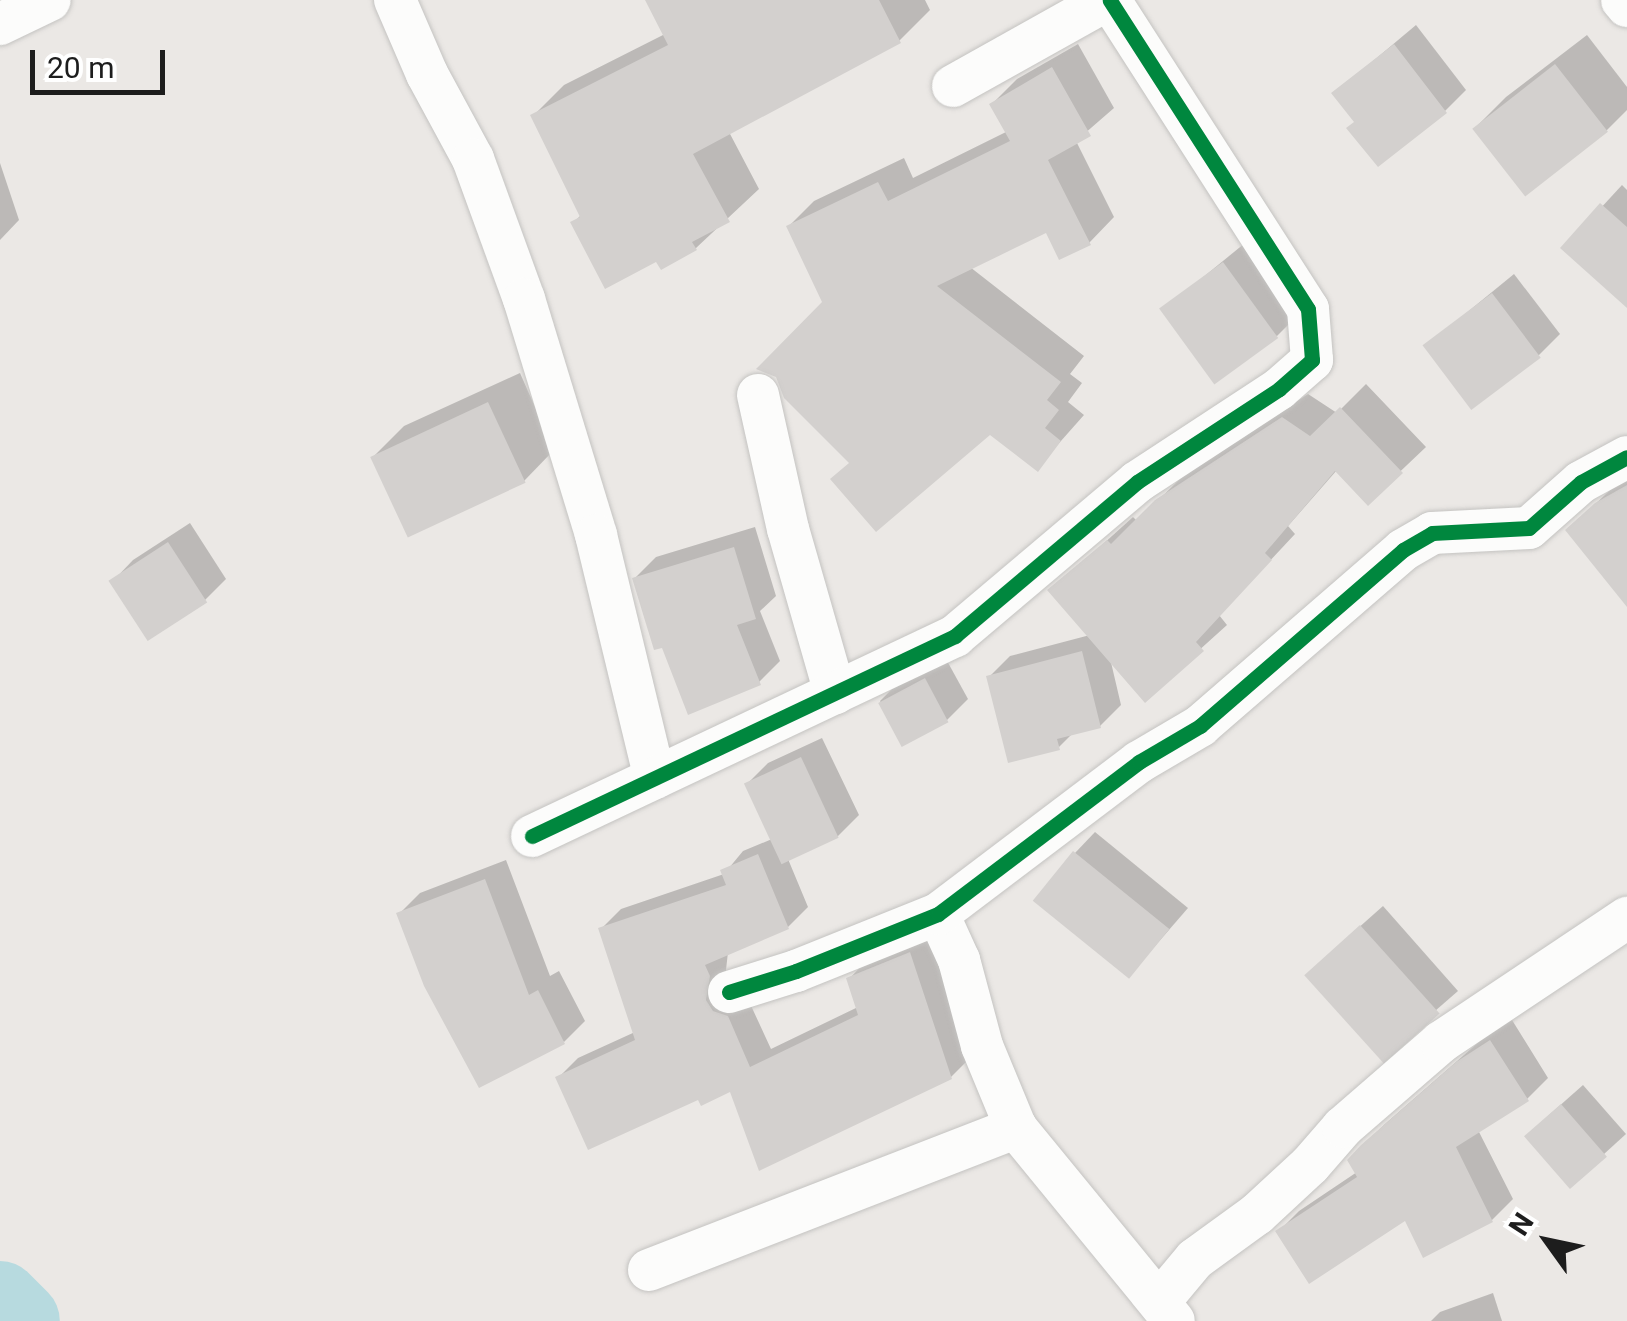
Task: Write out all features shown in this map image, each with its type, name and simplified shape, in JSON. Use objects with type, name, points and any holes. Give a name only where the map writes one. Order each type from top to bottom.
[{"type":"street","points":[[0,24],[50,0]]},
{"type":"street","points":[[395,0],[427,74],[473,158],[524,299],[596,534],[655,778]]},
{"type":"street","points":[[532,836],[955,636],[1137,482],[1278,388],[1312,360],[1308,308],[1108,0],[953,86]]},
{"type":"street","points":[[1622,0],[1627,6]]},
{"type":"street","points":[[758,395],[788,529],[835,693]]},
{"type":"street","points":[[729,992],[796,972],[938,914],[1139,762],[1200,726],[1403,550],[1432,533],[1529,528],[1581,482],[1627,456]]},
{"type":"street","points":[[938,914],[959,960],[982,1046],[1016,1128],[1167,1311],[1195,1259],[1257,1214],[1310,1166],[1343,1127],[1440,1042],[1627,918]]},
{"type":"street","points":[[649,1270],[1016,1128]]},
{"type":"building","points":[[645,0],[879,0],[901,43],[693,154],[730,222],[692,242],[697,250],[661,270],[656,262],[605,289],[570,222],[580,217],[530,115],[668,45]]},
{"type":"building","points":[[1394,44],[1447,113],[1378,167],[1346,128],[1354,122],[1331,93]]},
{"type":"building","points":[[1555,64],[1608,132],[1525,196],[1472,129]]},
{"type":"building","points":[[1052,67],[1091,136],[1048,160],[1091,245],[1059,260],[1046,233],[937,286],[1061,382],[1047,400],[1059,410],[1045,428],[1061,441],[1038,472],[990,435],[876,532],[830,479],[849,463],[784,398],[776,377],[756,369],[822,302],[786,226],[878,182],[888,201],[1010,141],[989,104]]},
{"type":"building","points":[[1600,203],[1627,227],[1627,308],[1560,248]]},
{"type":"building","points":[[1223,262],[1278,338],[1214,384],[1159,308]]},
{"type":"building","points":[[1492,293],[1541,358],[1471,410],[1423,345]]},
{"type":"building","points":[[488,402],[526,483],[408,538],[370,457]]},
{"type":"building","points":[[1340,407],[1403,473],[1368,506],[1335,471],[1265,553],[1272,560],[1196,642],[1204,651],[1145,703],[1047,590],[1107,540],[1111,544],[1155,500],[1282,417],[1310,436]]},
{"type":"building","points":[[1627,485],[1627,607],[1565,530],[1595,503]]},
{"type":"building","points":[[168,542],[207,602],[148,641],[108,581]]},
{"type":"building","points":[[734,547],[756,619],[737,625],[761,685],[688,715],[662,648],[654,650],[632,578]]},
{"type":"building","points":[[1082,651],[1101,728],[1057,739],[1060,750],[1008,763],[986,676]]},
{"type":"building","points":[[925,678],[948,722],[902,747],[878,703]]},
{"type":"building","points":[[801,757],[839,838],[782,864],[744,784]]},
{"type":"building","points":[[1073,851],[1169,929],[1129,979],[1033,901]]},
{"type":"building","points":[[758,854],[789,929],[705,965],[710,976],[706,1000],[713,1011],[728,1016],[750,1067],[858,1015],[846,978],[910,952],[952,1079],[759,1171],[730,1092],[701,1106],[698,1100],[588,1150],[555,1077],[635,1040],[598,928],[726,885],[720,870]]},
{"type":"building","points":[[485,879],[529,995],[538,990],[565,1044],[479,1088],[424,986],[396,913]]},
{"type":"building","points":[[1360,925],[1440,1013],[1384,1064],[1304,975]]},
{"type":"building","points":[[1490,1040],[1529,1101],[1456,1147],[1493,1222],[1423,1258],[1405,1221],[1309,1284],[1275,1231],[1357,1177],[1347,1160],[1361,1145],[1456,1062]]},
{"type":"building","points":[[1561,1104],[1607,1157],[1570,1189],[1524,1136]]},
{"type":"waterway","points":[[0,1301],[20,1321]]},
{"type":"cycle path","points":[[532,836],[955,636],[1137,482],[1279,389],[1312,360],[1308,309],[1110,0]]},
{"type":"cycle path","points":[[729,992],[796,971],[938,914],[1139,762],[1200,726],[1403,550],[1432,533],[1529,528],[1581,482],[1627,457]]}]
